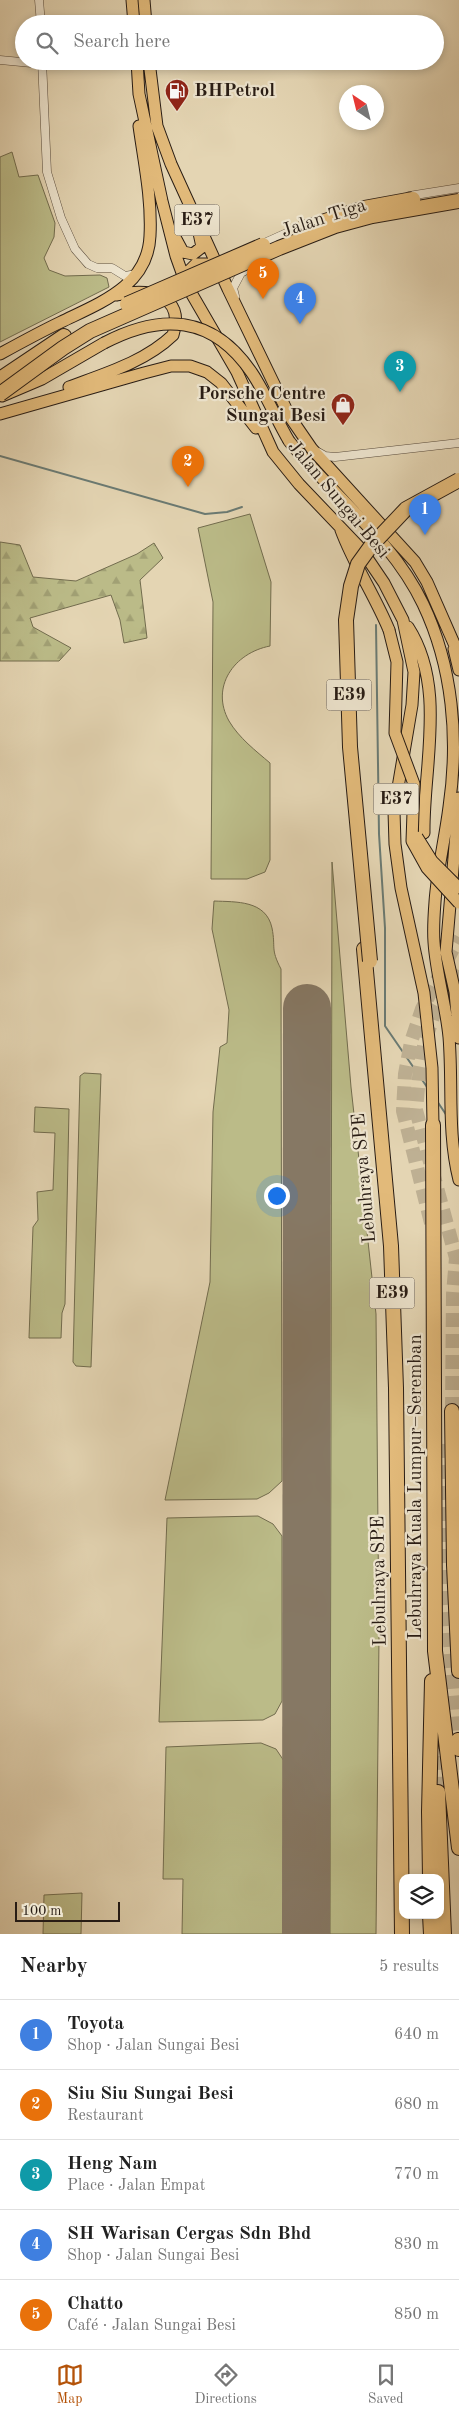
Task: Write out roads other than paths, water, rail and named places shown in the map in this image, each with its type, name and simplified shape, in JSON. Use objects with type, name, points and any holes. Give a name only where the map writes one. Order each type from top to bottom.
[{"type":"highway","points":[[0,379],[90,321],[168,285],[323,220],[385,204],[459,189]]},
{"type":"highway","points":[[0,395],[63,348],[90,331],[279,248],[335,226],[372,216],[459,202]]},
{"type":"highway","name":"Lebuhraya SPE","points":[[402,1934],[396,1388],[391,1246],[346,749],[341,620],[344,586],[352,562],[367,542],[386,520],[405,505],[459,475]]},
{"type":"highway","name":"Lebuhraya SPE","points":[[406,1874],[401,1387],[396,1246],[350,747],[346,620],[351,586],[358,564],[371,546],[406,509],[459,480]]},
{"type":"highway","name":"Lebuhraya Kuala Lumpur–Seremban","points":[[433,1125],[435,1651],[459,1848]]},
{"type":"highway","points":[[452,1411],[454,1565],[459,1671]]},
{"type":"highway","points":[[454,1565],[459,1588]]},
{"type":"highway","points":[[430,1874],[431,1691],[435,1651]]},
{"type":"highway","points":[[438,1792],[444,1934]]},
{"type":"highway","points":[[406,1919],[407,1934]]},
{"type":"highway","points":[[430,1919],[430,1934]]},
{"type":"main road","points":[[132,0],[133,15]]},
{"type":"main road","points":[[144,0],[145,15]]},
{"type":"main road","name":"Jalan Sungai Besi","points":[[138,70],[139,94],[172,245],[186,284],[237,372],[273,452],[299,484],[361,549],[384,582],[403,620],[414,672],[412,705],[394,811],[394,844],[401,888],[424,993],[432,1068],[433,1125]]},
{"type":"main road","name":"Jalan Sungai Besi","points":[[150,70],[157,126],[181,187],[290,417],[312,449],[415,562],[427,582],[450,633]]},
{"type":"main road","points":[[0,354],[117,294],[138,274],[146,260],[150,237],[146,174],[138,117],[139,94]]},
{"type":"main road","points":[[160,190],[178,245],[183,252],[190,254],[200,250],[202,240],[181,187]]},
{"type":"main road","points":[[214,331],[189,274],[190,268],[199,263],[205,263],[209,266],[268,372]]},
{"type":"main road","points":[[0,414],[122,366],[148,353],[173,335],[176,320],[166,299],[158,294],[142,291],[117,294]]},
{"type":"main road","points":[[0,395],[42,379],[124,333],[157,323],[189,326],[220,339],[241,358],[252,373],[289,441],[317,474],[372,530],[402,566],[423,604],[446,671],[454,741],[450,804],[435,900],[434,943],[446,1010],[449,1040],[452,1148],[459,1180]]},
{"type":"main road","points":[[0,414],[144,372],[172,366],[190,366],[207,372],[222,383],[273,452]]},
{"type":"main road","points":[[338,523],[350,554],[370,588],[389,630],[397,662],[395,733],[414,784],[412,841],[427,868],[459,903]]},
{"type":"main road","points":[[403,620],[416,639],[427,686],[430,730],[424,799],[424,833],[429,850],[450,878]]},
{"type":"main road","points":[[450,633],[459,655]]},
{"type":"main road","name":"E37","points":[[450,633],[459,670]]},
{"type":"main road","points":[[459,798],[446,952],[457,994],[459,1038]]},
{"type":"main road","points":[[413,821],[420,843],[436,864],[459,888]]},
{"type":"street","points":[[39,0],[40,15]]},
{"type":"street","points":[[0,60],[15,61]]},
{"type":"street","points":[[42,70],[46,172],[52,195],[75,250],[92,266],[108,267],[120,274],[130,276],[138,274]]},
{"type":"street","name":"Jalan Tiga","points":[[209,246],[223,255],[232,257],[310,223],[347,210],[385,201],[459,189]]},
{"type":"street","name":"Jalan Tiga","points":[[238,307],[233,288],[241,273],[279,251],[308,239],[370,220],[459,202]]},
{"type":"street","points":[[117,294],[122,283],[120,274]]},
{"type":"street","points":[[312,449],[325,456],[335,456],[459,443]]},
{"type":"waterway","points":[[0,456],[205,514],[227,512],[242,507]]},
{"type":"waterway","points":[[376,625],[379,834],[385,928],[385,1026],[427,1087]]},
{"type":"waterway","points":[[437,1101],[447,1116]]},
{"type":"tunnel","points":[[431,1223],[403,1111],[405,1074],[411,1042],[422,1009],[459,937]]},
{"type":"tunnel","points":[[452,1411],[453,1294],[456,1258],[416,1110],[420,1067],[425,1041],[434,1014],[459,965]]},
{"type":"tunnel","points":[[441,1444],[446,1595],[458,1740]]},
{"type":"tunnel","points":[[437,1735],[438,1792]]},
{"type":"place","name":"BHPetrol","points":[[177,112]]},
{"type":"place","name":"Chatto","points":[[263,299]]},
{"type":"place","name":"SH Warisan Cergas Sdn Bhd","points":[[300,324]]},
{"type":"place","name":"Heng Nam","points":[[400,392]]},
{"type":"place","name":"Porsche Centre Sungai Besi","points":[[343,426]]},
{"type":"place","name":"Siu Siu Sungai Besi","points":[[188,487]]},
{"type":"place","name":"Toyota","points":[[425,535]]}]
